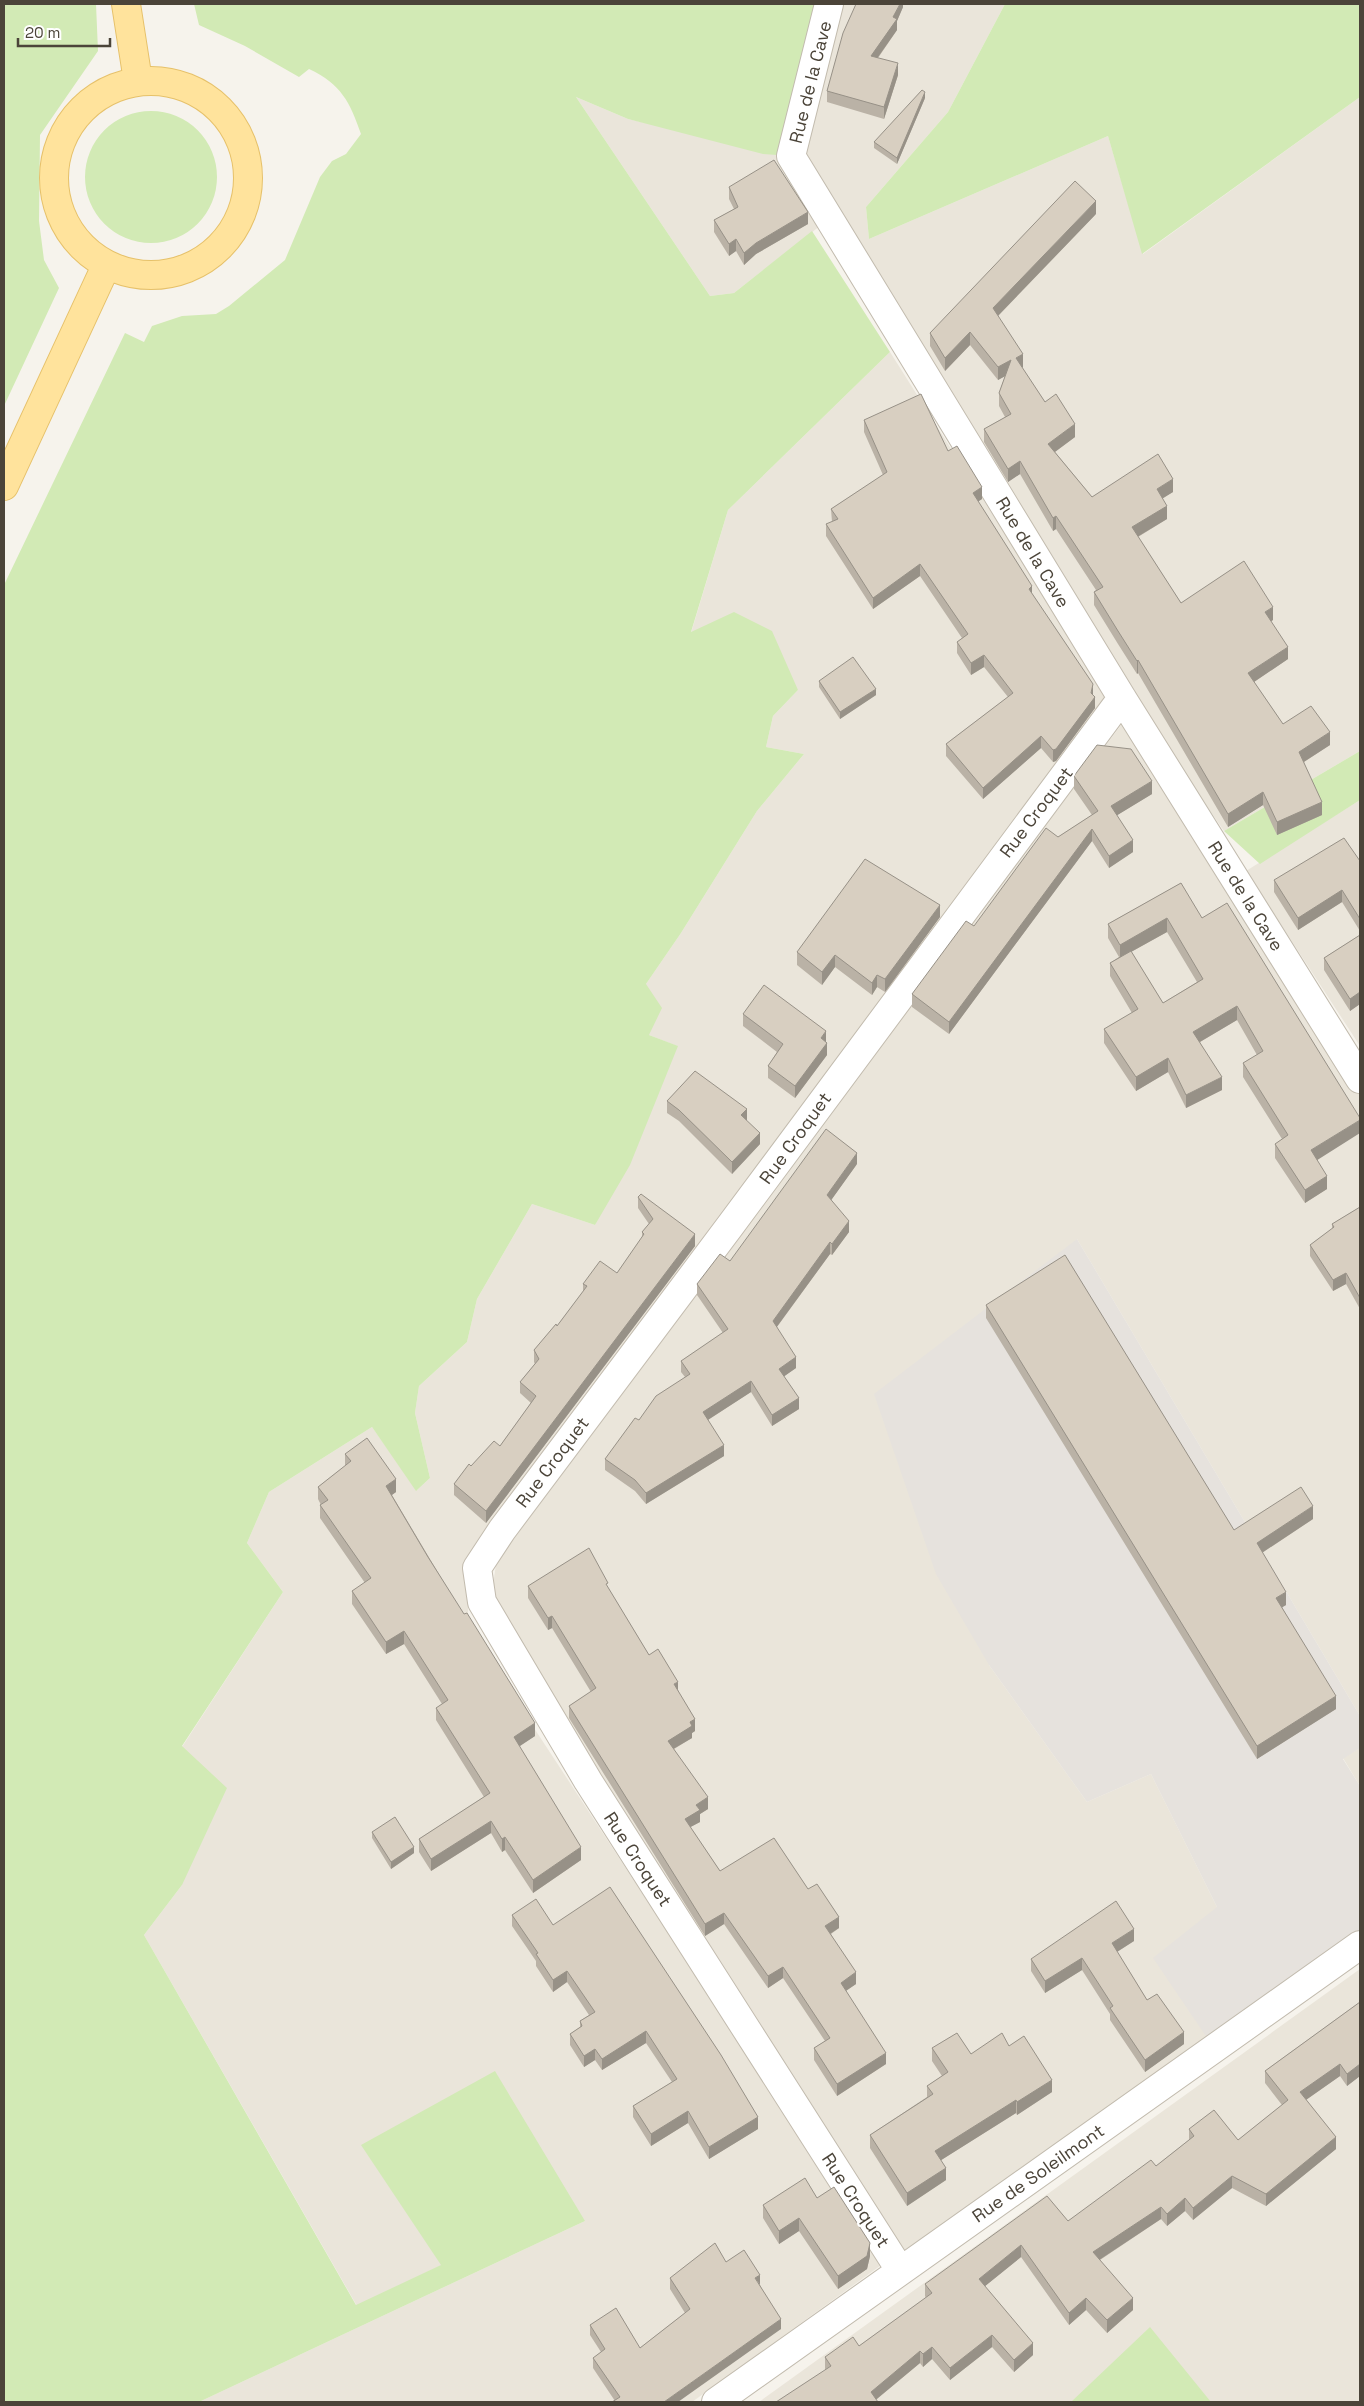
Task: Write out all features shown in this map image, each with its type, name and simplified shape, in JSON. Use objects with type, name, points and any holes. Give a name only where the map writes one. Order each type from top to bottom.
[{"type":"main road","points":[[126,4],[138,82]]},
{"type":"main road","points":[[138,82],[171,82],[202,95],[227,117],[243,146],[249,179],[243,212],[226,241],[201,263],[169,274],[136,275],[106,266],[80,246],[63,221],[54,192],[55,161],[65,132],[84,108],[108,90],[138,82]]},
{"type":"main road","points":[[4,486],[106,266]]},
{"type":"street","name":"Rue de la Cave","points":[[829,4],[791,156],[1122,698],[1360,1079]]},
{"type":"street","name":"Rue Croquet","points":[[900,2270],[588,1781],[482,1602],[477,1568],[502,1530],[1122,698]]},
{"type":"street","name":"Rue de Soleilmont","points":[[716,2402],[1360,1944]]},
{"type":"shaded area","points":[[844,4],[1005,4],[948,112],[866,207],[869,239],[1108,136],[1143,254],[1360,97],[1360,751],[1224,831],[1056,590],[825,222],[734,293],[710,296],[576,97],[628,119],[791,156]]},
{"type":"shaded area","points":[[890,352],[1114,707],[468,1572],[468,1627],[884,2263],[692,2402],[199,2402],[585,2221],[442,2265],[357,2306],[144,1935],[182,1885],[182,1747],[283,1592],[247,1543],[269,1492],[372,1427],[417,1490],[430,1478],[415,1413],[419,1386],[467,1342],[477,1299],[532,1204],[595,1225],[677,1046],[649,1035],[646,984],[681,933],[757,811],[804,754],[766,747],[773,716],[798,690],[691,633],[728,510]]},
{"type":"shaded area","points":[[1131,712],[1360,1079],[1360,1716],[1077,1239],[989,1665],[1087,1802],[1151,1774],[1217,1907],[1214,2048],[900,2270],[489,1614],[497,1557],[528,1510]]},
{"type":"shaded area","points":[[1360,800],[1360,1046],[1246,871]]},
{"type":"shaded area","points":[[1077,1239],[1360,1716],[1360,1748],[1343,1759],[1360,1786],[1360,1945],[1214,2048],[1153,1958],[1217,1907],[1151,1774],[1087,1802],[989,1665],[936,1574],[874,1394]]},
{"type":"shaded area","points":[[1360,1748],[1360,1786],[1343,1758]]},
{"type":"shaded area","points":[[1360,1969],[1360,2402],[759,2402]]},
{"type":"green space","points":[[4,4],[96,4],[98,51],[40,135],[39,221],[44,260],[59,288],[4,406]]},
{"type":"green space","points":[[194,4],[844,4],[791,156],[763,154],[628,119],[576,97],[710,296],[734,293],[812,231],[890,352],[728,510],[691,632],[734,612],[772,631],[798,690],[773,716],[766,747],[804,754],[757,811],[681,933],[646,984],[662,1008],[649,1035],[678,1046],[630,1165],[595,1225],[532,1204],[477,1299],[467,1342],[419,1386],[415,1413],[430,1478],[416,1491],[372,1427],[269,1492],[247,1543],[283,1592],[182,1746],[227,1788],[182,1885],[144,1935],[356,2305],[441,2265],[361,2145],[495,2071],[585,2221],[199,2402],[4,2402],[4,585],[125,333],[144,342],[152,326],[182,316],[216,314],[229,306],[285,260],[320,177],[332,161],[346,154],[361,134],[348,103],[329,81],[309,69],[299,77],[245,46],[199,25]]},
{"type":"green space","points":[[1005,4],[1360,4],[1360,97],[1142,254],[1108,136],[869,239],[866,207],[948,112]]},
{"type":"green space","points":[[151,111],[164,112],[176,116],[198,130],[212,152],[216,164],[216,190],[212,202],[198,224],[176,238],[164,242],[151,243],[138,242],[126,238],[104,224],[90,202],[86,190],[85,177],[86,164],[90,152],[104,130],[126,116],[138,112]]},
{"type":"green space","points":[[1360,751],[1360,800],[1260,864],[1224,831]]},
{"type":"green space","points":[[1150,2327],[1211,2402],[1071,2402]]},
{"type":"building","points":[[856,4],[900,4],[893,17],[897,19],[871,56],[898,63],[884,107],[827,91],[843,33]]},
{"type":"building","points":[[922,90],[925,92],[897,158],[874,142]]},
{"type":"building","points":[[774,160],[808,212],[756,243],[744,253],[736,239],[729,244],[714,220],[738,207],[729,187]]},
{"type":"building","points":[[1075,181],[1096,201],[993,308],[1023,354],[1016,358],[1045,402],[1056,394],[1075,424],[1048,444],[1092,497],[1158,454],[1173,479],[1157,489],[1167,506],[1132,527],[1181,603],[1244,561],[1273,607],[1265,612],[1288,647],[1248,673],[1283,724],[1311,706],[1330,732],[1299,752],[1322,802],[1277,822],[1263,792],[1228,814],[1138,660],[1094,592],[1103,587],[1056,516],[1053,518],[1020,461],[1008,469],[984,429],[1011,414],[999,393],[1011,360],[998,367],[970,332],[945,358],[930,333]]},
{"type":"building","points":[[921,394],[948,451],[957,446],[982,487],[973,493],[1032,586],[1029,589],[1093,684],[1091,693],[1095,697],[1056,749],[1053,750],[1041,736],[983,788],[946,744],[1013,693],[984,655],[971,663],[957,642],[968,634],[920,564],[873,598],[826,524],[838,519],[831,509],[887,472],[864,420]]},
{"type":"building","points":[[853,657],[876,689],[840,712],[819,681]]},
{"type":"building","points":[[1097,745],[1131,749],[1152,781],[1111,806],[1133,840],[1109,856],[1092,829],[949,1022],[912,994],[966,921],[974,926],[1046,828],[1058,837],[1098,811],[1074,776]]},
{"type":"building","points":[[1344,838],[1360,861],[1360,919],[1342,890],[1298,918],[1274,880]]},
{"type":"building","points":[[865,859],[940,905],[885,979],[877,975],[872,983],[835,955],[822,972],[797,952]]},
{"type":"building","points":[[1181,883],[1202,918],[1227,903],[1360,1118],[1360,1120],[1311,1150],[1327,1176],[1305,1190],[1275,1144],[1288,1135],[1243,1063],[1263,1051],[1237,1006],[1193,1032],[1222,1077],[1186,1095],[1168,1058],[1136,1077],[1104,1029],[1138,1009],[1110,963],[1131,951],[1163,1003],[1203,979],[1167,918],[1120,945],[1108,924]]},
{"type":"building","points":[[1360,935],[1360,992],[1350,999],[1324,958]]},
{"type":"building","points":[[764,985],[826,1031],[821,1038],[827,1043],[795,1086],[768,1066],[783,1044],[743,1014]]},
{"type":"building","points":[[695,1071],[747,1109],[741,1115],[760,1133],[732,1162],[679,1110],[667,1101]]},
{"type":"building","points":[[826,1129],[857,1153],[827,1195],[849,1221],[832,1244],[830,1242],[773,1321],[796,1357],[779,1369],[799,1398],[772,1415],[751,1381],[703,1412],[724,1445],[646,1493],[635,1480],[605,1459],[635,1418],[639,1420],[656,1396],[690,1374],[681,1361],[728,1329],[697,1284],[720,1254],[730,1261]]},
{"type":"building","points":[[641,1194],[695,1234],[486,1511],[454,1484],[469,1464],[471,1466],[494,1441],[500,1446],[536,1396],[520,1382],[539,1359],[534,1350],[556,1324],[557,1326],[587,1286],[583,1284],[600,1261],[617,1273],[644,1234],[642,1232],[653,1219],[638,1197]]},
{"type":"building","points":[[1360,1207],[1360,1298],[1346,1273],[1333,1280],[1310,1245],[1334,1227],[1332,1224]]},
{"type":"building","points":[[1065,1255],[1234,1530],[1301,1487],[1313,1506],[1257,1543],[1286,1592],[1276,1598],[1336,1696],[1257,1746],[986,1305]]},
{"type":"building","points":[[367,1438],[396,1479],[386,1486],[428,1557],[464,1614],[467,1613],[535,1723],[514,1737],[581,1847],[533,1880],[505,1837],[502,1839],[491,1821],[431,1859],[419,1839],[490,1793],[436,1708],[448,1700],[404,1631],[386,1642],[352,1591],[371,1578],[320,1505],[328,1500],[318,1487],[351,1461],[345,1454]]},
{"type":"building","points":[[589,1548],[608,1583],[606,1584],[649,1655],[658,1649],[678,1682],[674,1684],[695,1719],[690,1722],[692,1726],[668,1741],[708,1797],[696,1805],[700,1810],[685,1819],[720,1871],[774,1838],[808,1889],[817,1884],[839,1917],[825,1926],[856,1972],[841,1983],[886,2053],[837,2084],[814,2048],[830,2038],[783,1967],[768,1976],[724,1913],[705,1924],[569,1706],[596,1688],[552,1616],[548,1618],[528,1586]]},
{"type":"building","points":[[395,1817],[414,1847],[391,1862],[372,1832]]},
{"type":"building","points":[[610,1887],[721,2055],[758,2117],[709,2147],[688,2111],[651,2134],[633,2106],[677,2079],[646,2031],[602,2059],[595,2049],[584,2056],[570,2034],[582,2026],[580,2021],[595,2012],[567,1971],[553,1980],[536,1954],[538,1953],[512,1915],[536,1899],[553,1925]]},
{"type":"building","points":[[1116,1901],[1134,1929],[1112,1943],[1147,2000],[1157,1994],[1184,2032],[1145,2060],[1110,2008],[1113,2006],[1082,1958],[1045,1981],[1031,1959]]},
{"type":"building","points":[[1360,2002],[1360,2064],[1347,2074],[1340,2064],[1300,2092],[1336,2137],[1266,2194],[1232,2176],[1193,2208],[1185,2198],[1167,2214],[1161,2207],[1093,2252],[1133,2298],[1107,2320],[1086,2298],[1069,2313],[1021,2245],[979,2279],[1033,2343],[1014,2360],[992,2335],[950,2368],[932,2347],[923,2354],[920,2351],[871,2392],[878,2402],[776,2402],[831,2366],[825,2357],[853,2337],[859,2346],[932,2293],[925,2284],[1047,2196],[1068,2221],[1151,2160],[1156,2166],[1194,2136],[1189,2129],[1214,2110],[1238,2140],[1288,2100],[1265,2071]]},
{"type":"building","points":[[957,2033],[971,2054],[1002,2033],[1009,2046],[1024,2036],[1052,2080],[1017,2102],[1016,2100],[935,2151],[946,2168],[907,2193],[870,2135],[933,2094],[927,2086],[948,2072],[932,2048]]},
{"type":"building","points":[[805,2178],[817,2198],[834,2187],[870,2243],[867,2256],[838,2276],[799,2218],[779,2231],[763,2205]]},
{"type":"building","points":[[715,2243],[726,2262],[744,2250],[760,2275],[755,2278],[781,2319],[664,2402],[612,2402],[620,2397],[593,2358],[605,2349],[590,2325],[616,2308],[640,2348],[690,2309],[670,2278]]}]
